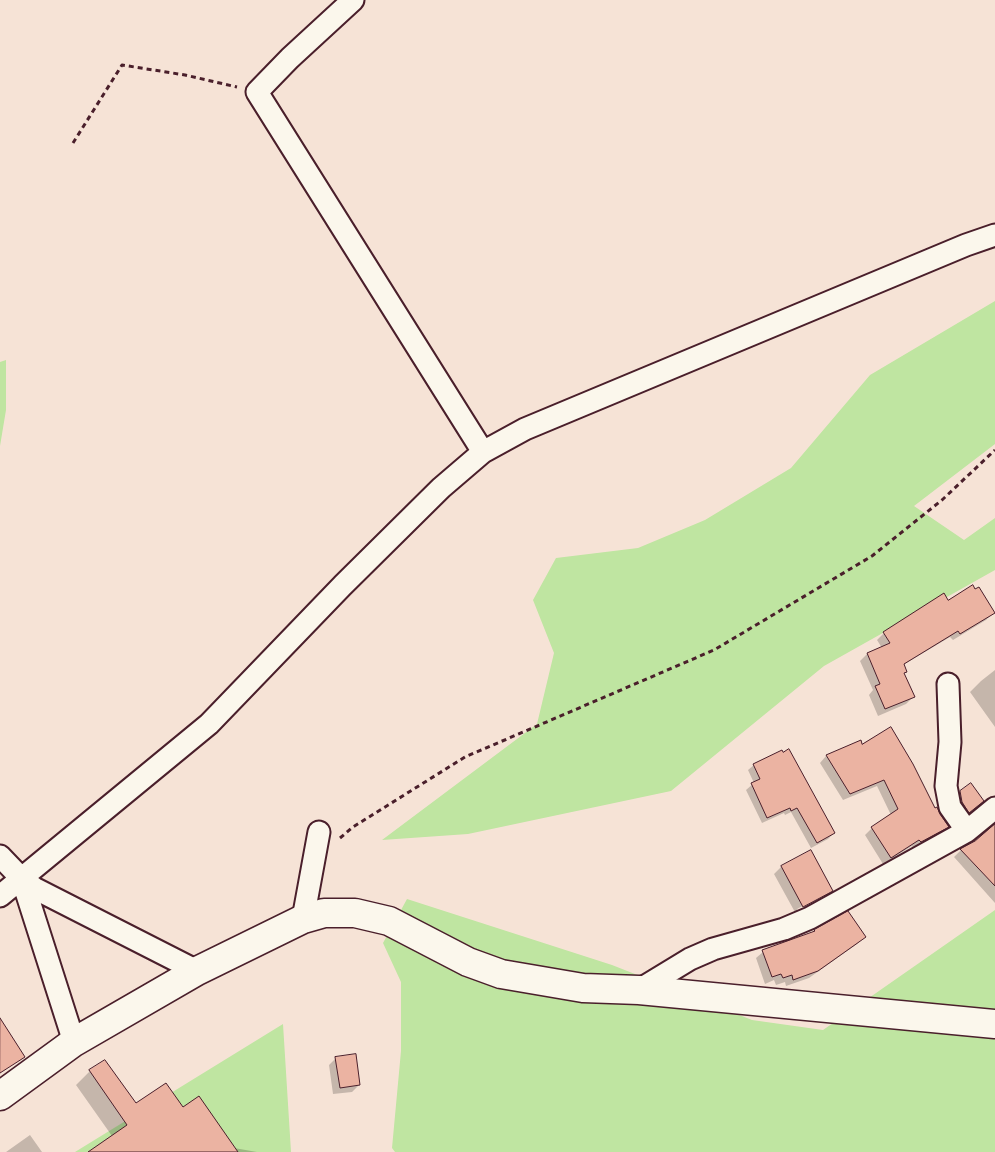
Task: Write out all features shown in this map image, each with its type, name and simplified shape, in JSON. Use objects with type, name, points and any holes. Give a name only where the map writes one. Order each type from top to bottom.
[{"type":"street","points":[[353,0],[290,58],[257,92],[483,452]]},
{"type":"street","points":[[0,896],[209,724],[343,585],[442,488],[483,452],[534,425],[956,249],[995,235]]},
{"type":"street","points":[[948,684],[950,742],[946,786],[950,807],[967,831]]},
{"type":"street","points":[[639,990],[690,959],[713,949],[784,929],[810,918],[967,831],[995,808]]},
{"type":"street","points":[[303,919],[319,832]]},
{"type":"street","points":[[0,856],[22,879],[34,888],[197,971]]},
{"type":"street","points":[[22,879],[74,1042]]},
{"type":"street","points":[[0,1096],[74,1042],[197,971],[303,919],[324,914],[355,913],[389,921],[468,962],[501,974],[583,988],[639,990],[995,1024]]},
{"type":"path","points":[[73,143],[122,65],[185,75],[257,92]]},
{"type":"path","points":[[314,859],[353,827],[465,757],[714,650],[872,556],[942,500],[995,450]]},
{"type":"green space","points":[[995,301],[995,444],[914,506],[964,540],[995,518],[995,570],[824,666],[671,791],[468,834],[382,840],[537,724],[554,653],[533,600],[556,558],[638,548],[705,520],[791,468],[870,375]]},
{"type":"green space","points":[[6,360],[6,410],[0,446],[0,362]]},
{"type":"green space","points":[[407,899],[612,965],[752,1020],[823,1030],[995,910],[995,1152],[395,1152],[392,1148],[401,1051],[401,982],[383,943]]},
{"type":"green space","points":[[283,1024],[291,1152],[75,1152]]},
{"type":"building","points":[[973,585],[975,589],[979,587],[995,613],[960,634],[958,631],[904,664],[907,672],[904,673],[915,697],[885,709],[875,686],[880,684],[867,653],[890,643],[883,632],[944,593],[948,600]]},
{"type":"building","points":[[891,727],[913,764],[935,808],[937,807],[949,827],[921,842],[919,840],[891,858],[871,827],[898,809],[884,780],[850,794],[826,755],[861,740],[862,744]]},
{"type":"building","points":[[789,749],[835,833],[817,843],[797,808],[791,811],[790,808],[767,818],[751,783],[760,779],[753,764],[782,750],[783,752]]},
{"type":"building","points":[[971,783],[984,801],[969,813],[962,802],[960,791]]},
{"type":"building","points":[[995,824],[995,886],[960,849],[975,841]]},
{"type":"building","points":[[811,850],[833,891],[803,907],[781,866]]},
{"type":"building","points":[[848,911],[866,937],[818,971],[793,980],[792,975],[783,978],[781,974],[772,977],[762,950],[815,931]]},
{"type":"building","points":[[0,1018],[25,1057],[0,1073]]},
{"type":"building","points":[[356,1054],[360,1085],[340,1088],[335,1057]]},
{"type":"building","points":[[105,1060],[136,1103],[166,1083],[183,1107],[199,1096],[238,1152],[88,1152],[127,1125],[89,1070]]}]
